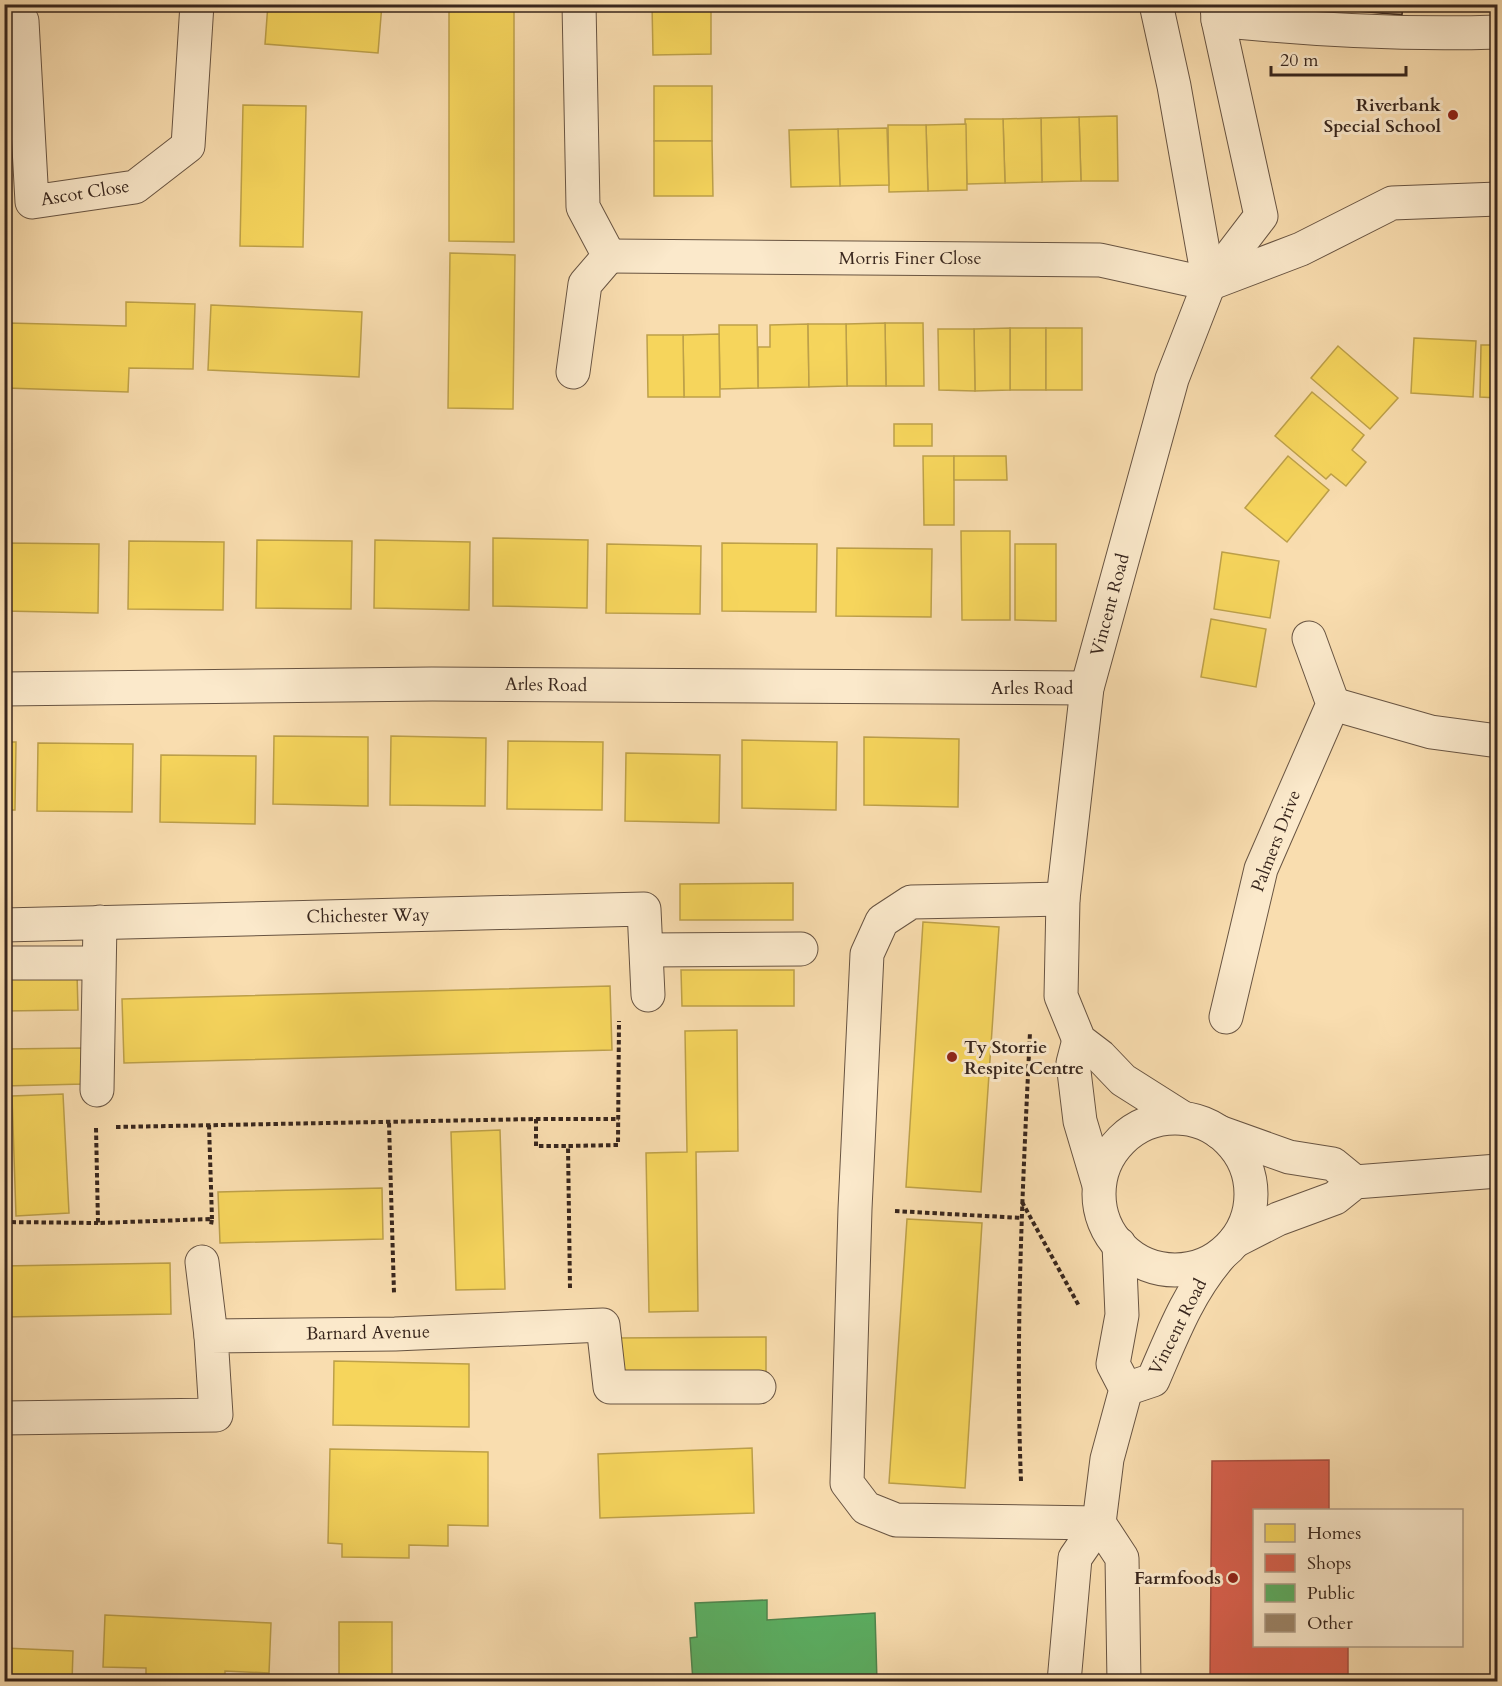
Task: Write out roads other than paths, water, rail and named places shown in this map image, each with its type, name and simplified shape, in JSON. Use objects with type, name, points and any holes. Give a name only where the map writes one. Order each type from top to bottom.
[{"type":"street","name":"Ascot Close","points":[[5,4],[21,21],[32,201],[135,187],[188,146],[197,4]]},
{"type":"street","points":[[573,372],[585,284],[609,255],[583,207],[579,4]]},
{"type":"street","points":[[1156,4],[1174,86],[1209,284],[1301,249],[1392,203],[1497,199]]},
{"type":"street","points":[[1217,12],[1297,29],[1430,34],[1497,32]]},
{"type":"street","name":"Vincent Road","points":[[1126,1389],[1153,1380],[1188,1299],[1201,1278],[1228,1247],[1246,1219],[1251,1195],[1247,1171],[1236,1149],[1219,1132],[1183,1118],[1123,1080],[1100,1056],[1079,1040],[1060,996],[1063,899],[1087,688],[1172,379],[1209,284],[1261,216],[1217,12]]},
{"type":"street","name":"Morris Finer Close","points":[[609,255],[1100,260],[1209,284]]},
{"type":"street","points":[[1309,638],[1333,704],[1431,732],[1497,741]]},
{"type":"street","name":"Arles Road","points":[[4,689],[432,684],[1087,688]]},
{"type":"street","name":"Palmers Drive","points":[[1226,1017],[1261,869],[1333,704]]},
{"type":"street","points":[[1063,899],[910,902],[882,921],[867,954],[855,1209],[847,1483],[866,1508],[896,1520],[1023,1520],[1099,1523],[1122,1558],[1124,1682]]},
{"type":"street","name":"Chichester Way","points":[[4,925],[644,909],[648,995]]},
{"type":"street","points":[[96,1090],[100,922]]},
{"type":"street","points":[[647,950],[801,950]]},
{"type":"street","points":[[4,963],[98,963]]},
{"type":"street","name":"Vincent Road","points":[[1079,1040],[1073,1063],[1080,1121],[1099,1185],[1099,1203],[1112,1237],[1141,1262],[1162,1269],[1193,1267],[1228,1247]]},
{"type":"street","name":"Vincent Road","points":[[1099,1185],[1106,1162],[1118,1143],[1137,1128],[1159,1119],[1183,1118]]},
{"type":"street","points":[[1219,1132],[1289,1157],[1333,1164],[1355,1182]]},
{"type":"street","points":[[1228,1247],[1278,1219],[1335,1198],[1355,1182],[1497,1171]]},
{"type":"street","name":"Vincent Road","points":[[1064,1682],[1075,1558],[1099,1523],[1107,1460],[1126,1389],[1113,1364],[1122,1315],[1119,1244]]},
{"type":"street","points":[[4,1418],[216,1415],[211,1336],[202,1262]]},
{"type":"street","name":"Barnard Avenue","points":[[211,1336],[395,1334],[603,1325],[610,1387],[759,1387]]},
{"type":"place","name":"Riverbank Special School","points":[[1453,115]]},
{"type":"place","name":"Ty Storrie Respite Centre","points":[[952,1057]]},
{"type":"place","name":"Farmfoods","points":[[1233,1578]]}]
